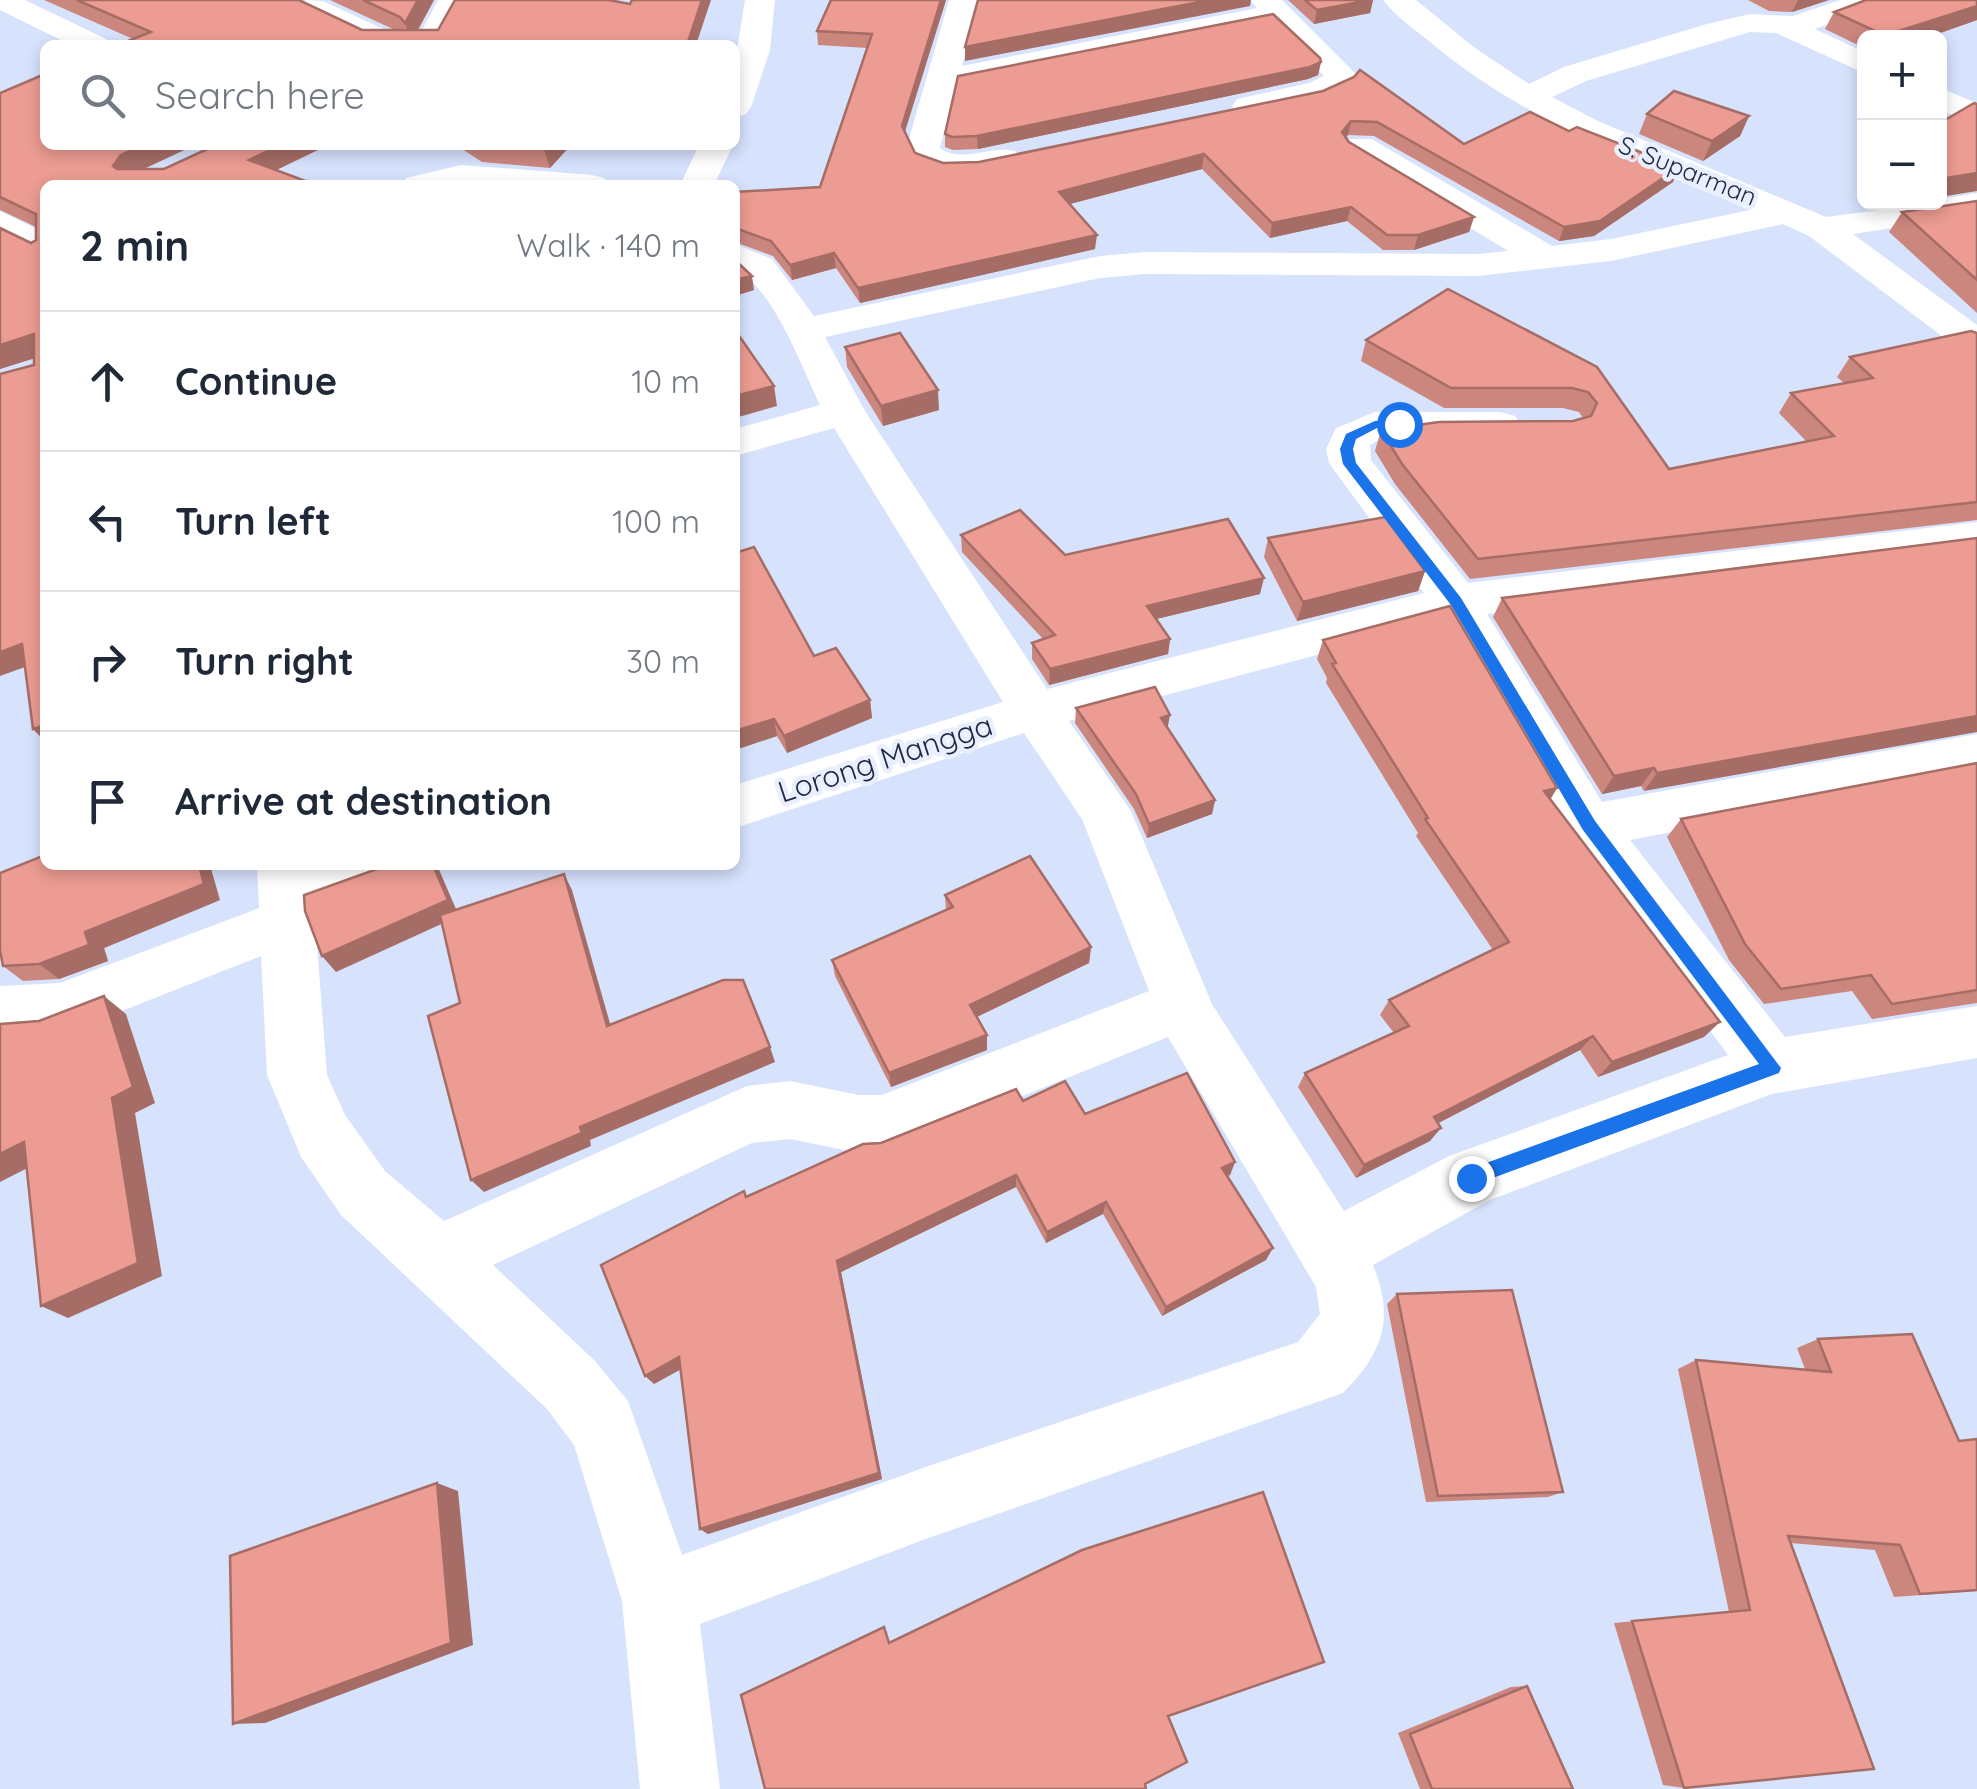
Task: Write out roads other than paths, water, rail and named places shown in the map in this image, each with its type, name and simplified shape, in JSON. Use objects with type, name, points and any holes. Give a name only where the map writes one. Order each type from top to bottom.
[{"type":"street","points":[[2,0],[85,40]]},
{"type":"street","points":[[432,40],[453,0]]},
{"type":"street","points":[[740,93],[756,50],[760,0]]},
{"type":"street","points":[[964,0],[922,141],[923,150],[932,161],[952,165],[1035,151]]},
{"type":"street","name":"S. Suparman","points":[[1398,0],[1464,55],[1526,97],[1586,128],[1807,220],[1977,344]]},
{"type":"street","points":[[1712,0],[1750,23]]},
{"type":"street","points":[[1786,26],[1869,0]]},
{"type":"street","points":[[314,6],[384,40]]},
{"type":"street","points":[[942,80],[1272,6],[1336,66],[1338,81],[1319,91],[1224,111]]},
{"type":"street","points":[[1526,97],[1575,74],[1750,23],[1786,26],[1857,61]]},
{"type":"street","points":[[1947,101],[1977,115]]},
{"type":"street","points":[[1360,146],[1548,259]]},
{"type":"street","points":[[425,180],[457,150]]},
{"type":"street","points":[[698,180],[714,150]]},
{"type":"street","points":[[439,180],[461,175],[526,180]]},
{"type":"street","points":[[804,330],[1052,274],[1100,267],[1201,263],[1478,266],[1807,220],[1977,204]]},
{"type":"street","points":[[660,1601],[922,1504],[1320,1369],[1342,1348],[1354,1315],[1353,1288],[1183,1004],[1105,811],[1035,711],[844,411],[804,330],[768,275],[740,257]]},
{"type":"street","points":[[740,442],[844,411]]},
{"type":"street","points":[[1545,425],[1375,424],[1350,436],[1346,449],[1350,464],[1456,601],[1589,826],[1772,1068]]},
{"type":"street","name":"Lorong Mangga","points":[[740,805],[1035,711],[1456,601],[1977,537]]},
{"type":"street","points":[[1589,826],[1977,754]]},
{"type":"street","points":[[0,1012],[61,1009],[285,893],[356,870]]},
{"type":"street","points":[[285,893],[297,1027],[297,1075],[323,1136],[363,1193],[438,1257],[570,1385],[603,1426],[660,1601],[680,1789]]},
{"type":"street","points":[[438,1257],[747,1115],[790,1110],[859,1124],[882,1124],[1183,1004]]},
{"type":"street","points":[[1333,1252],[1471,1178],[1772,1068],[1977,1032]]}]
